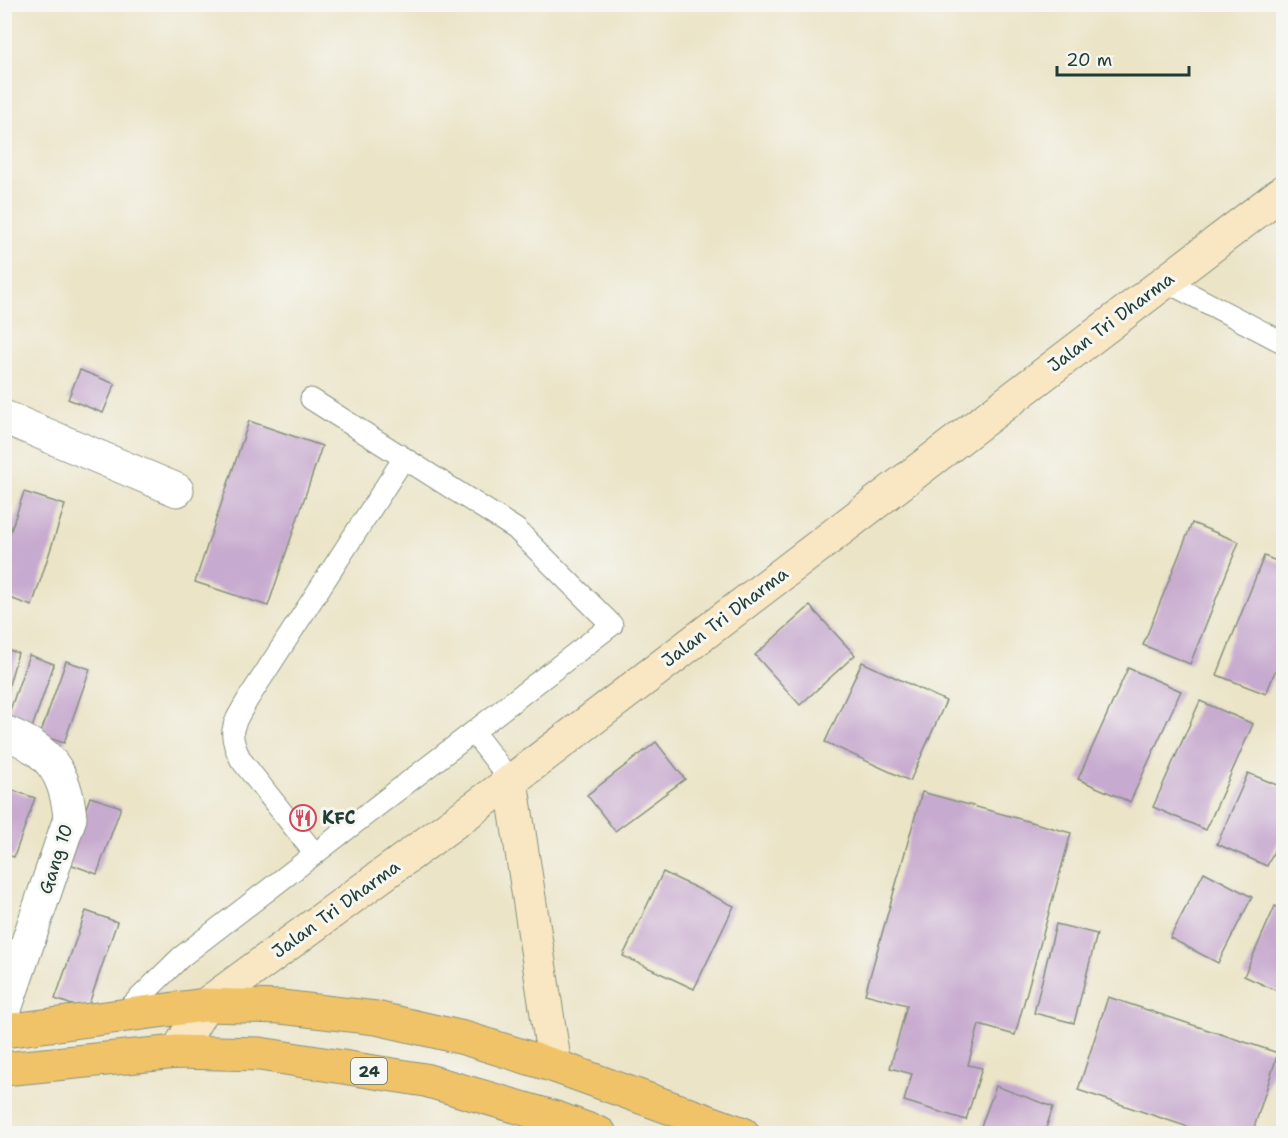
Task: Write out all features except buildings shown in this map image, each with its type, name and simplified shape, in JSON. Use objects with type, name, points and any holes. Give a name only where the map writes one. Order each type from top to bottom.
[{"type":"highway","points":[[4,1031],[205,1005],[281,1008],[376,1018],[464,1038],[555,1066],[744,1134]]},
{"type":"highway","name":"24","points":[[4,1069],[177,1052],[260,1054],[425,1080],[556,1118],[600,1134]]},
{"type":"highway","points":[[555,1066],[556,1118]]},
{"type":"main road","name":"Jalan Tri Dharma","points":[[177,1052],[205,1005],[511,781],[1284,191]]},
{"type":"main road","points":[[511,781],[555,1066]]},
{"type":"street","points":[[4,417],[177,490]]},
{"type":"street","name":"Gang 10","points":[[4,732],[30,742],[57,767],[69,801],[70,818],[4,1012]]},
{"type":"lane","points":[[1165,281],[1284,343]]},
{"type":"lane","points":[[120,1016],[181,957],[612,625],[516,529],[311,399]]},
{"type":"lane","points":[[315,854],[241,760],[231,742],[231,729],[248,699],[404,458]]},
{"type":"lane","points":[[474,733],[511,781]]},
{"type":"place","name":"KFC","points":[[303,818]]}]
